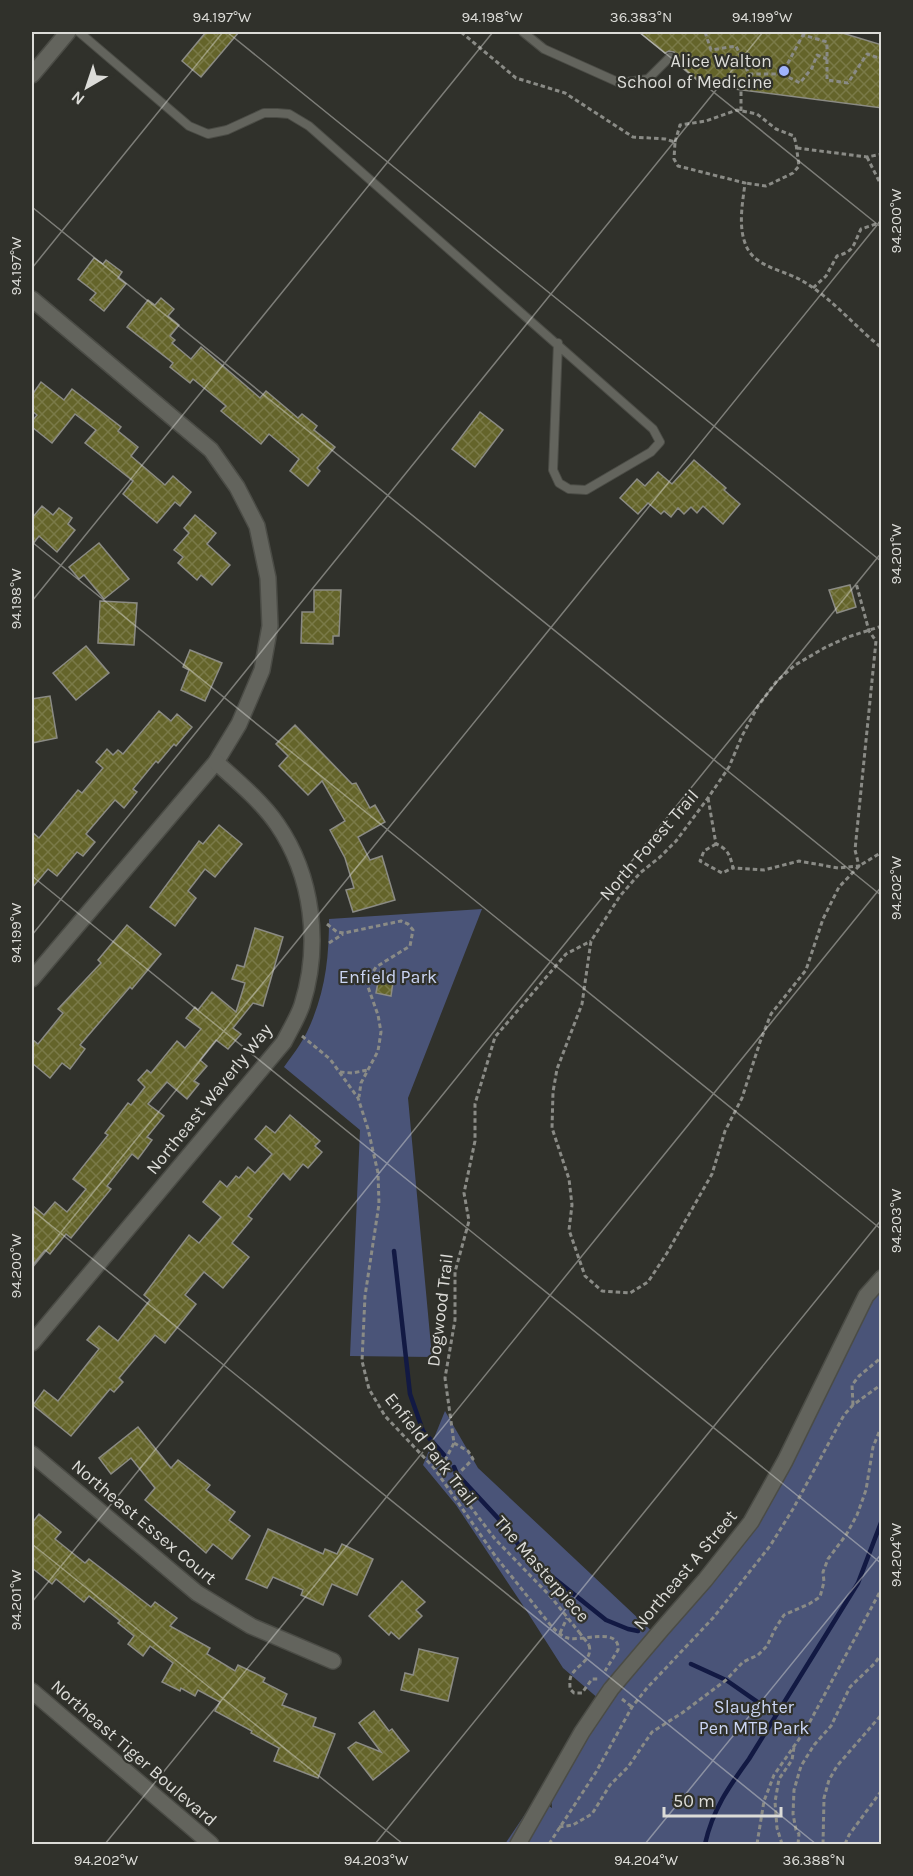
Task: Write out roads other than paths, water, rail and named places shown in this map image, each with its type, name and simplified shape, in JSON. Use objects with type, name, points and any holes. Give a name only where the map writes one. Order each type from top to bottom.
[{"type":"street","points":[[32,75],[69,32]]},
{"type":"street","points":[[32,299],[210,450],[237,487],[257,526],[268,578],[270,626],[262,670],[239,724],[216,762],[32,979]]},
{"type":"street","name":"Northeast Waverly Way","points":[[32,1343],[282,1045],[302,1006],[312,964],[312,914],[300,865],[277,824],[245,788],[216,762]]},
{"type":"street","name":"Northeast A Street","points":[[522,1843],[582,1732],[611,1689],[705,1580],[751,1522],[785,1461],[866,1296],[882,1278]]},
{"type":"street","name":"Northeast Essex Court","points":[[32,1454],[197,1593],[251,1626],[333,1660]]},
{"type":"street","name":"Northeast Tiger Boulevard","points":[[32,1691],[211,1845]]},
{"type":"lane","points":[[79,32],[189,126],[208,134],[227,130],[264,113],[289,114],[309,126],[558,343],[653,429],[660,442],[651,452],[586,489],[569,489],[559,483],[553,470],[558,343]]},
{"type":"lane","points":[[523,32],[544,49],[620,83],[648,79],[670,57]]},
{"type":"waterway","points":[[394,1251],[410,1394],[423,1431],[444,1455]]},
{"type":"waterway","points":[[454,1467],[457,1474],[508,1529],[525,1555],[606,1620],[638,1631]]},
{"type":"waterway","points":[[705,1844],[712,1820],[722,1799],[858,1583],[882,1520]]},
{"type":"waterway","points":[[691,1664],[726,1680],[776,1715]]},
{"type":"place","name":"Alice Walton School of Medicine","points":[[784,71]]},
{"type":"park label","name":"Enfield Park","points":[[388,977]]},
{"type":"park label","name":"Slaughter Pen MTB Park","points":[[754,1717]]}]
